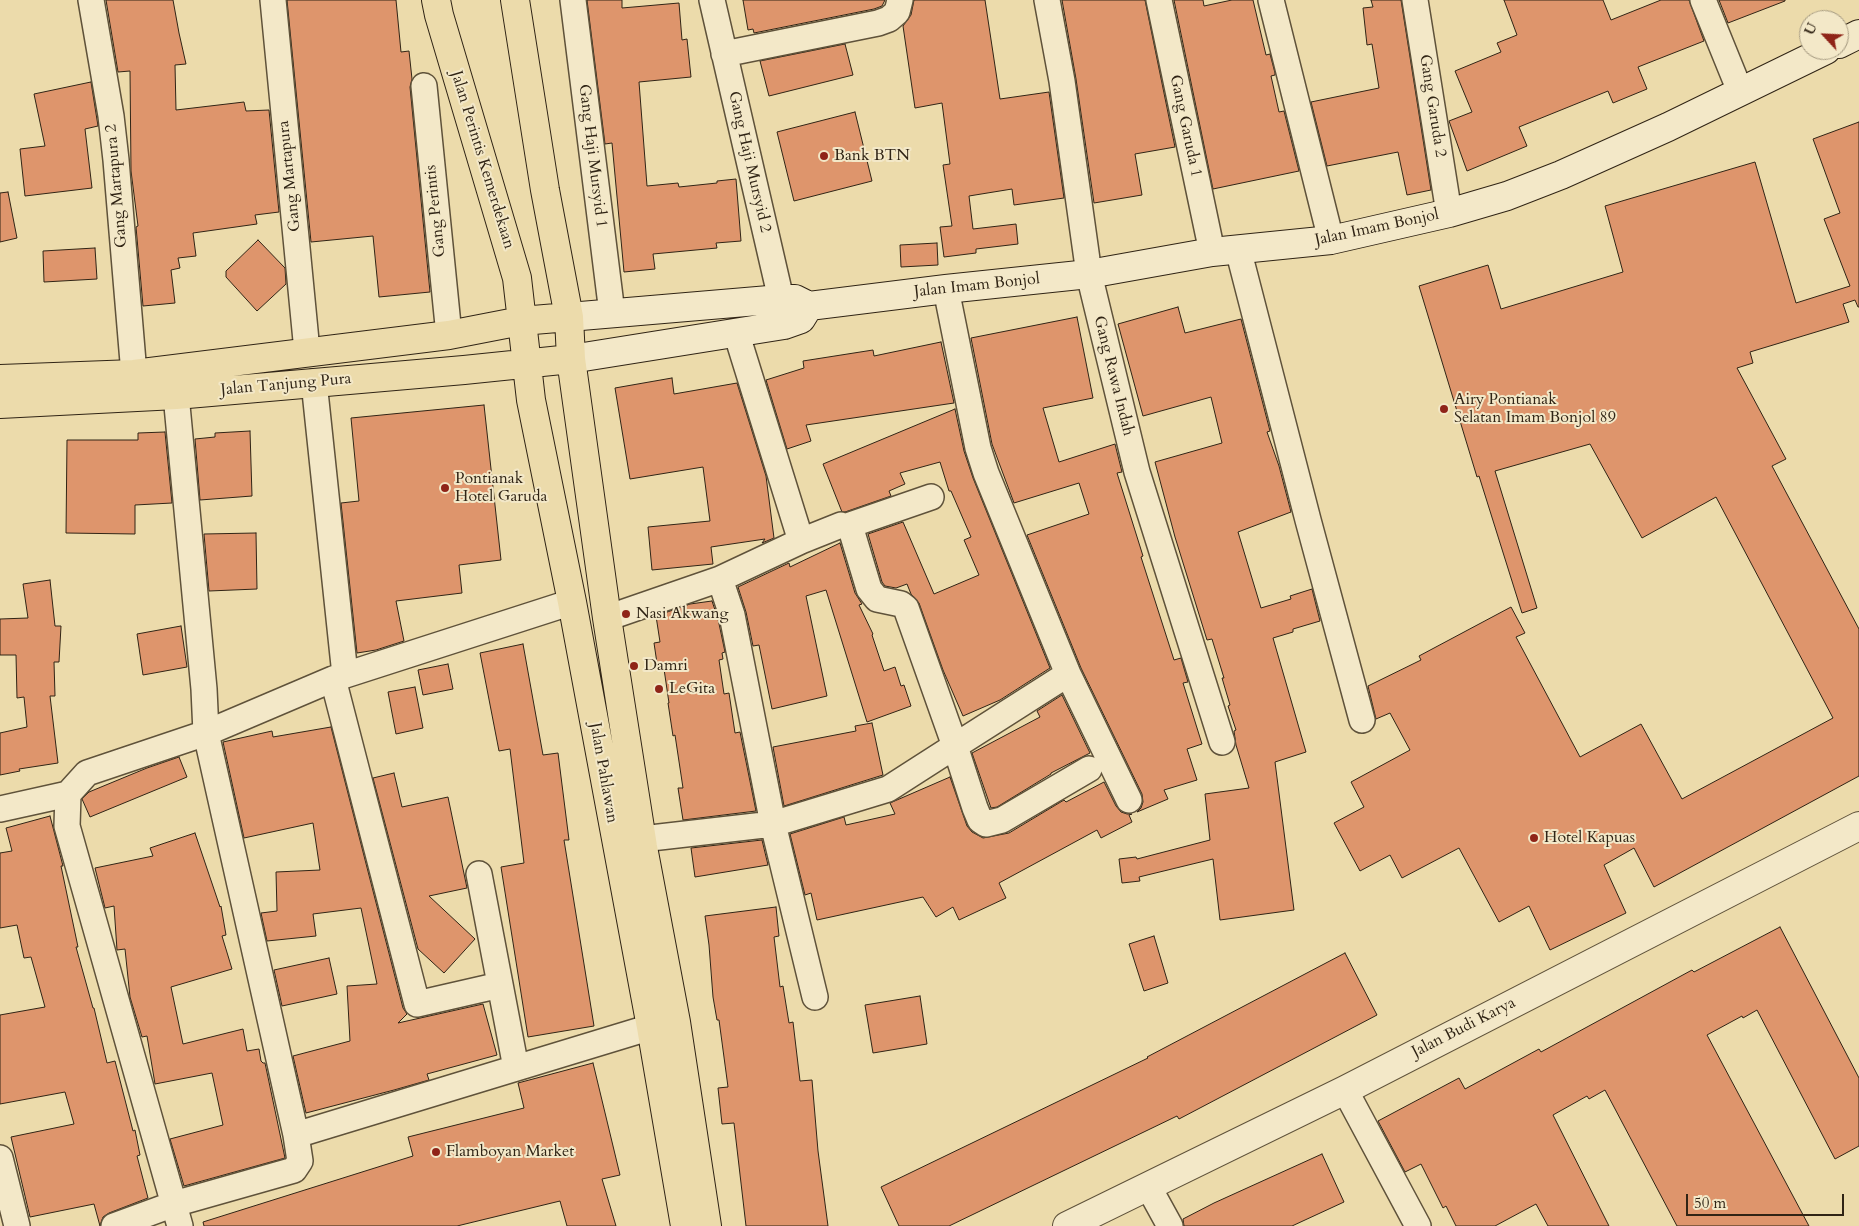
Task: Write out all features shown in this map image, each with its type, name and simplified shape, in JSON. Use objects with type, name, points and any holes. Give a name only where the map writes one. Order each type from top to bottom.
[{"type":"highway","name":"Jalan Perintis Kemerdekaan","points":[[436,0],[517,278],[521,321]]},
{"type":"highway","points":[[515,0],[545,190],[569,317]]},
{"type":"highway","name":"Jalan Tanjung Pura","points":[[0,379],[134,374],[307,351],[449,335],[521,321],[569,317]]},
{"type":"highway","name":"Jalan Pahlawan","points":[[569,317],[571,359],[607,618],[642,839],[676,1022],[707,1226]]},
{"type":"highway","name":"Jalan Pahlawan","points":[[521,321],[531,400],[572,602],[651,1027],[685,1226]]},
{"type":"highway","name":"Jalan Tanjung Pura","points":[[0,404],[176,394],[464,370],[571,359]]},
{"type":"main road","name":"Jalan Imam Bonjol","points":[[569,317],[612,312],[782,312],[801,319],[809,306],[1089,274],[1212,252],[1331,240],[1449,213],[1507,196],[1561,176],[1668,127],[1805,60]]},
{"type":"main road","name":"Jalan Imam Bonjol","points":[[571,359],[736,332],[782,312]]},
{"type":"main road","name":"Jalan Budi Karya","points":[[1067,1226],[1345,1090],[1859,826]]},
{"type":"street","name":"Gang Martapura 2","points":[[90,0],[111,116],[134,374]]},
{"type":"street","name":"Gang Martapura","points":[[273,0],[307,351]]},
{"type":"street","name":"Gang Haji Mursyid 1","points":[[573,0],[612,312]]},
{"type":"street","name":"Gang Haji Mursyid 2","points":[[712,0],[782,312]]},
{"type":"street","points":[[724,54],[889,19],[898,12],[900,0]]},
{"type":"street","name":"Gang Rawa Indah","points":[[1047,0],[1062,81],[1089,274],[1137,472],[1222,742]]},
{"type":"street","name":"Gang Garuda 1","points":[[1159,0],[1212,252]]},
{"type":"street","points":[[1271,0],[1331,240]]},
{"type":"street","name":"Gang Garuda 2","points":[[1415,0],[1449,213]]},
{"type":"street","points":[[1703,0],[1740,91]]},
{"type":"street","name":"Gang Perintis","points":[[424,86],[449,335]]},
{"type":"street","points":[[1238,249],[1362,720]]},
{"type":"street","points":[[946,289],[978,448],[986,473],[1068,674],[1128,800]]},
{"type":"street","points":[[736,332],[800,541]]},
{"type":"street","points":[[314,382],[339,677],[418,1004],[500,985]]},
{"type":"street","points":[[114,1226],[177,1215],[294,1170],[300,1161],[296,1135],[206,733],[204,689],[176,394]]},
{"type":"street","points":[[607,618],[720,578],[800,541],[841,525],[847,526],[931,497]]},
{"type":"street","points":[[847,526],[851,529],[869,589],[877,599],[900,604],[906,608],[980,820],[986,824],[1002,820],[1089,768]]},
{"type":"street","points":[[720,578],[732,616],[773,824],[815,997]]},
{"type":"street","points":[[0,809],[68,794],[87,773],[206,733],[339,677],[572,602]]},
{"type":"street","points":[[642,839],[773,824],[888,789],[1068,674]]},
{"type":"street","points":[[68,794],[67,826],[177,1215]]},
{"type":"street","points":[[480,874],[516,1068]]},
{"type":"street","points":[[296,1135],[651,1027]]},
{"type":"street","points":[[1345,1090],[1418,1226]]},
{"type":"street","points":[[0,1158],[17,1226]]},
{"type":"street","points":[[1148,1186],[1170,1226]]},
{"type":"building","points":[[106,0],[173,0],[186,64],[175,65],[176,110],[244,102],[246,111],[269,110],[279,212],[255,215],[257,224],[193,233],[196,256],[178,258],[180,268],[171,270],[175,303],[143,306],[136,227],[138,226],[131,171],[130,71],[118,72]]},
{"type":"building","points":[[287,0],[396,0],[401,52],[409,51],[412,79],[410,87],[430,292],[379,297],[373,236],[311,242]]},
{"type":"building","points":[[587,0],[622,0],[622,8],[679,3],[682,40],[687,39],[691,77],[639,82],[647,186],[678,183],[679,187],[736,179],[741,241],[716,243],[717,248],[653,254],[655,269],[624,272],[612,143],[605,144]]},
{"type":"building","points":[[743,0],[885,0],[882,6],[874,9],[754,33],[753,29],[748,30]]},
{"type":"building","points":[[914,0],[985,0],[1000,99],[1049,92],[1064,198],[1014,205],[1012,189],[969,196],[973,229],[1016,224],[1018,244],[976,249],[976,253],[944,257],[940,227],[952,226],[943,165],[950,164],[942,103],[915,108],[903,26],[911,15]]},
{"type":"building","points":[[1062,0],[1145,0],[1175,147],[1135,154],[1142,195],[1094,203],[1076,79]]},
{"type":"building","points":[[1174,0],[1203,0],[1204,6],[1232,0],[1253,0],[1266,55],[1270,54],[1275,73],[1275,75],[1271,76],[1279,112],[1284,111],[1299,171],[1213,189]]},
{"type":"building","points":[[1371,0],[1401,0],[1431,190],[1407,195],[1398,152],[1327,166],[1311,102],[1379,88],[1372,44],[1367,45],[1363,8],[1373,7]]},
{"type":"building","points":[[1504,0],[1603,0],[1611,20],[1661,0],[1689,0],[1704,41],[1638,67],[1647,89],[1613,103],[1608,91],[1519,127],[1527,146],[1467,171],[1449,121],[1472,112],[1455,71],[1501,52],[1497,43],[1517,35]]},
{"type":"building","points":[[1719,0],[1785,0],[1785,1],[1728,23]]},
{"type":"building","points":[[845,44],[853,75],[769,96],[760,61]]},
{"type":"building","points":[[91,82],[98,126],[85,129],[92,188],[25,196],[20,149],[45,146],[34,94]]},
{"type":"building","name":"Bank BTN","points":[[855,112],[872,181],[794,201],[777,132]]},
{"type":"building","points":[[1859,122],[1859,307],[1855,300],[1843,304],[1849,322],[1750,352],[1753,363],[1737,368],[1786,459],[1772,466],[1859,629],[1859,776],[1654,887],[1634,848],[1604,865],[1626,913],[1550,950],[1529,906],[1499,922],[1459,848],[1402,878],[1390,855],[1360,871],[1334,823],[1364,807],[1351,782],[1410,750],[1390,713],[1376,719],[1368,686],[1421,660],[1419,656],[1511,607],[1525,633],[1516,637],[1580,757],[1641,724],[1682,799],[1833,718],[1716,497],[1642,538],[1590,444],[1495,471],[1537,608],[1522,613],[1479,476],[1477,477],[1419,286],[1488,265],[1501,309],[1623,272],[1605,206],[1755,162],[1796,303],[1850,286],[1824,219],[1840,213],[1813,139]]},
{"type":"building","points":[[8,192],[17,238],[0,242],[0,193]]},
{"type":"building","points":[[258,240],[285,268],[286,284],[257,311],[226,277],[226,271]]},
{"type":"building","points":[[937,243],[938,265],[901,267],[900,245]]},
{"type":"building","points":[[95,248],[97,279],[44,282],[43,251]]},
{"type":"building","points":[[1178,307],[1185,333],[1241,319],[1270,431],[1267,432],[1279,466],[1291,512],[1238,532],[1261,608],[1291,599],[1290,596],[1312,589],[1320,621],[1293,629],[1293,632],[1273,638],[1306,752],[1275,762],[1294,910],[1220,920],[1213,859],[1139,877],[1140,881],[1122,883],[1119,859],[1136,857],[1137,859],[1210,840],[1205,794],[1249,788],[1236,745],[1234,731],[1236,730],[1228,706],[1230,705],[1222,678],[1224,678],[1212,639],[1207,640],[1175,537],[1155,462],[1222,443],[1211,397],[1143,416],[1118,324]]},
{"type":"building","points":[[1077,317],[1093,398],[1043,408],[1059,462],[1115,444],[1122,472],[1117,473],[1143,556],[1141,557],[1174,660],[1181,658],[1188,682],[1183,683],[1202,744],[1187,749],[1197,780],[1164,790],[1168,799],[1137,812],[1143,802],[1142,794],[1081,668],[1027,535],[1089,514],[1079,483],[1014,503],[992,444],[971,338]]},
{"type":"building","points":[[941,342],[954,403],[806,425],[811,441],[787,449],[766,380],[804,368],[803,361],[873,350],[874,356]]},
{"type":"building","points":[[672,378],[674,394],[737,383],[766,476],[774,538],[762,543],[765,539],[711,547],[713,564],[652,570],[648,527],[710,521],[703,467],[630,479],[615,388]]},
{"type":"building","points":[[484,405],[501,560],[459,565],[462,593],[396,601],[404,641],[376,650],[357,653],[341,503],[359,501],[351,418]]},
{"type":"building","points":[[955,409],[964,451],[973,478],[1050,668],[1000,700],[963,716],[943,670],[919,603],[911,594],[907,584],[896,588],[885,586],[882,582],[868,534],[903,522],[934,594],[979,575],[964,540],[971,537],[951,491],[949,491],[940,462],[900,473],[905,484],[889,491],[891,496],[845,512],[842,512],[823,464]]},
{"type":"building","points":[[250,431],[252,496],[200,500],[195,439],[215,437],[215,433]]},
{"type":"building","points":[[165,432],[172,503],[135,505],[135,534],[66,533],[67,440],[138,440],[138,433]]},
{"type":"building","points":[[256,533],[257,589],[209,591],[204,534]]},
{"type":"building","points":[[840,543],[855,593],[862,604],[859,605],[873,634],[884,671],[895,667],[901,686],[904,685],[911,706],[867,722],[826,590],[806,596],[827,696],[772,709],[759,645],[753,646],[746,612],[738,587],[789,563],[790,567]]},
{"type":"building","points":[[50,580],[55,626],[61,626],[59,662],[54,662],[55,696],[50,696],[58,763],[19,769],[20,771],[0,775],[0,733],[27,727],[24,697],[17,698],[16,655],[0,655],[0,619],[28,618],[23,584]]},
{"type":"building","points":[[712,601],[725,652],[722,653],[723,659],[719,660],[724,694],[729,693],[735,733],[740,732],[756,811],[683,820],[678,788],[683,788],[675,735],[673,736],[664,669],[658,670],[654,643],[660,642],[656,616],[690,604]]},
{"type":"building","points":[[181,626],[187,667],[143,675],[137,634]]},
{"type":"building","points":[[523,644],[543,755],[558,753],[569,840],[564,840],[594,1026],[528,1037],[501,867],[524,863],[510,749],[499,751],[480,653]]},
{"type":"building","points":[[448,664],[453,689],[423,695],[418,670]]},
{"type":"building","points":[[415,687],[423,728],[396,734],[388,692]]},
{"type":"building","points":[[1062,695],[1090,753],[1051,773],[997,807],[991,808],[972,753],[1040,717],[1037,711]]},
{"type":"building","points":[[872,723],[883,775],[784,806],[773,747],[856,731],[855,726]]},
{"type":"building","points":[[331,727],[403,1008],[407,1014],[398,1023],[483,1004],[497,1055],[427,1074],[429,1080],[306,1113],[293,1056],[350,1041],[347,986],[377,984],[361,908],[313,914],[316,936],[267,941],[261,913],[277,911],[276,872],[320,870],[313,823],[244,838],[223,742],[272,731],[273,737]]},
{"type":"building","points":[[179,757],[187,777],[90,817],[82,799],[89,792]]},
{"type":"building","points":[[394,773],[402,807],[448,797],[467,888],[429,896],[475,939],[444,973],[418,949],[373,778]]},
{"type":"building","points":[[950,777],[967,826],[972,832],[983,838],[1009,833],[1064,800],[1066,802],[1104,782],[1121,812],[1132,814],[1129,815],[1132,822],[1101,838],[1097,830],[999,883],[1006,898],[959,920],[953,907],[936,917],[923,897],[817,920],[811,893],[805,895],[790,834],[844,817],[846,825],[895,814],[890,803]]},
{"type":"building","points":[[50,816],[63,866],[61,866],[78,947],[76,947],[94,1008],[107,1063],[115,1061],[133,1131],[135,1130],[140,1155],[137,1156],[148,1198],[109,1213],[103,1217],[100,1226],[94,1204],[30,1217],[11,1137],[74,1124],[65,1092],[0,1104],[0,1015],[45,1007],[31,957],[24,958],[17,925],[0,928],[0,853],[12,851],[6,828]]},
{"type":"building","points":[[195,833],[221,906],[226,935],[222,936],[232,969],[171,987],[183,1044],[243,1029],[247,1051],[259,1049],[261,1061],[265,1063],[285,1158],[184,1186],[170,1139],[223,1125],[212,1073],[155,1084],[147,1036],[142,1037],[130,997],[125,949],[117,950],[114,906],[105,908],[95,868],[153,856],[150,848]]},
{"type":"building","points":[[762,840],[768,865],[695,877],[691,848]]},
{"type":"building","points":[[776,907],[779,936],[774,937],[780,987],[783,986],[789,1023],[793,1022],[800,1081],[812,1080],[818,1151],[828,1226],[746,1226],[734,1123],[722,1124],[718,1088],[728,1087],[719,1020],[717,1020],[713,997],[705,916]]},
{"type":"building","points":[[1780,927],[1859,1078],[1859,1146],[1835,1159],[1757,1010],[1707,1035],[1809,1226],[1677,1226],[1605,1090],[1589,1099],[1587,1096],[1553,1115],[1609,1226],[1548,1226],[1536,1204],[1495,1226],[1456,1226],[1446,1206],[1443,1208],[1421,1164],[1405,1172],[1378,1121],[1459,1078],[1465,1089],[1539,1049],[1541,1052],[1692,970],[1694,972]]},
{"type":"building","points":[[1154,936],[1168,983],[1144,991],[1129,944]]},
{"type":"building","points":[[1345,953],[1377,1015],[1179,1119],[1177,1116],[949,1226],[899,1226],[881,1187],[1148,1058]]},
{"type":"building","points":[[329,958],[337,994],[282,1006],[274,970]]},
{"type":"building","points":[[920,996],[927,1044],[873,1053],[865,1005]]},
{"type":"building","name":"Flamboyan Market","points":[[593,1063],[620,1175],[602,1179],[616,1226],[567,1226],[560,1201],[457,1226],[204,1226],[203,1222],[413,1156],[408,1137],[524,1108],[518,1083]]},
{"type":"building","points":[[1322,1154],[1344,1202],[1292,1226],[1184,1226],[1183,1219]]},
{"type":"place","name":"Bank BTN","points":[[824,156]]},
{"type":"place","name":"Airy Pontianak Selatan Imam Bonjol 89","points":[[1444,409]]},
{"type":"place","name":"Pontianak Hotel Garuda","points":[[445,488]]},
{"type":"place","name":"Nasi Akwang","points":[[626,614]]},
{"type":"place","name":"Damri","points":[[634,666]]},
{"type":"place","name":"LeGita","points":[[659,689]]},
{"type":"place","name":"Hotel Kapuas","points":[[1534,838]]},
{"type":"place","name":"Flamboyan Market","points":[[436,1152]]}]
